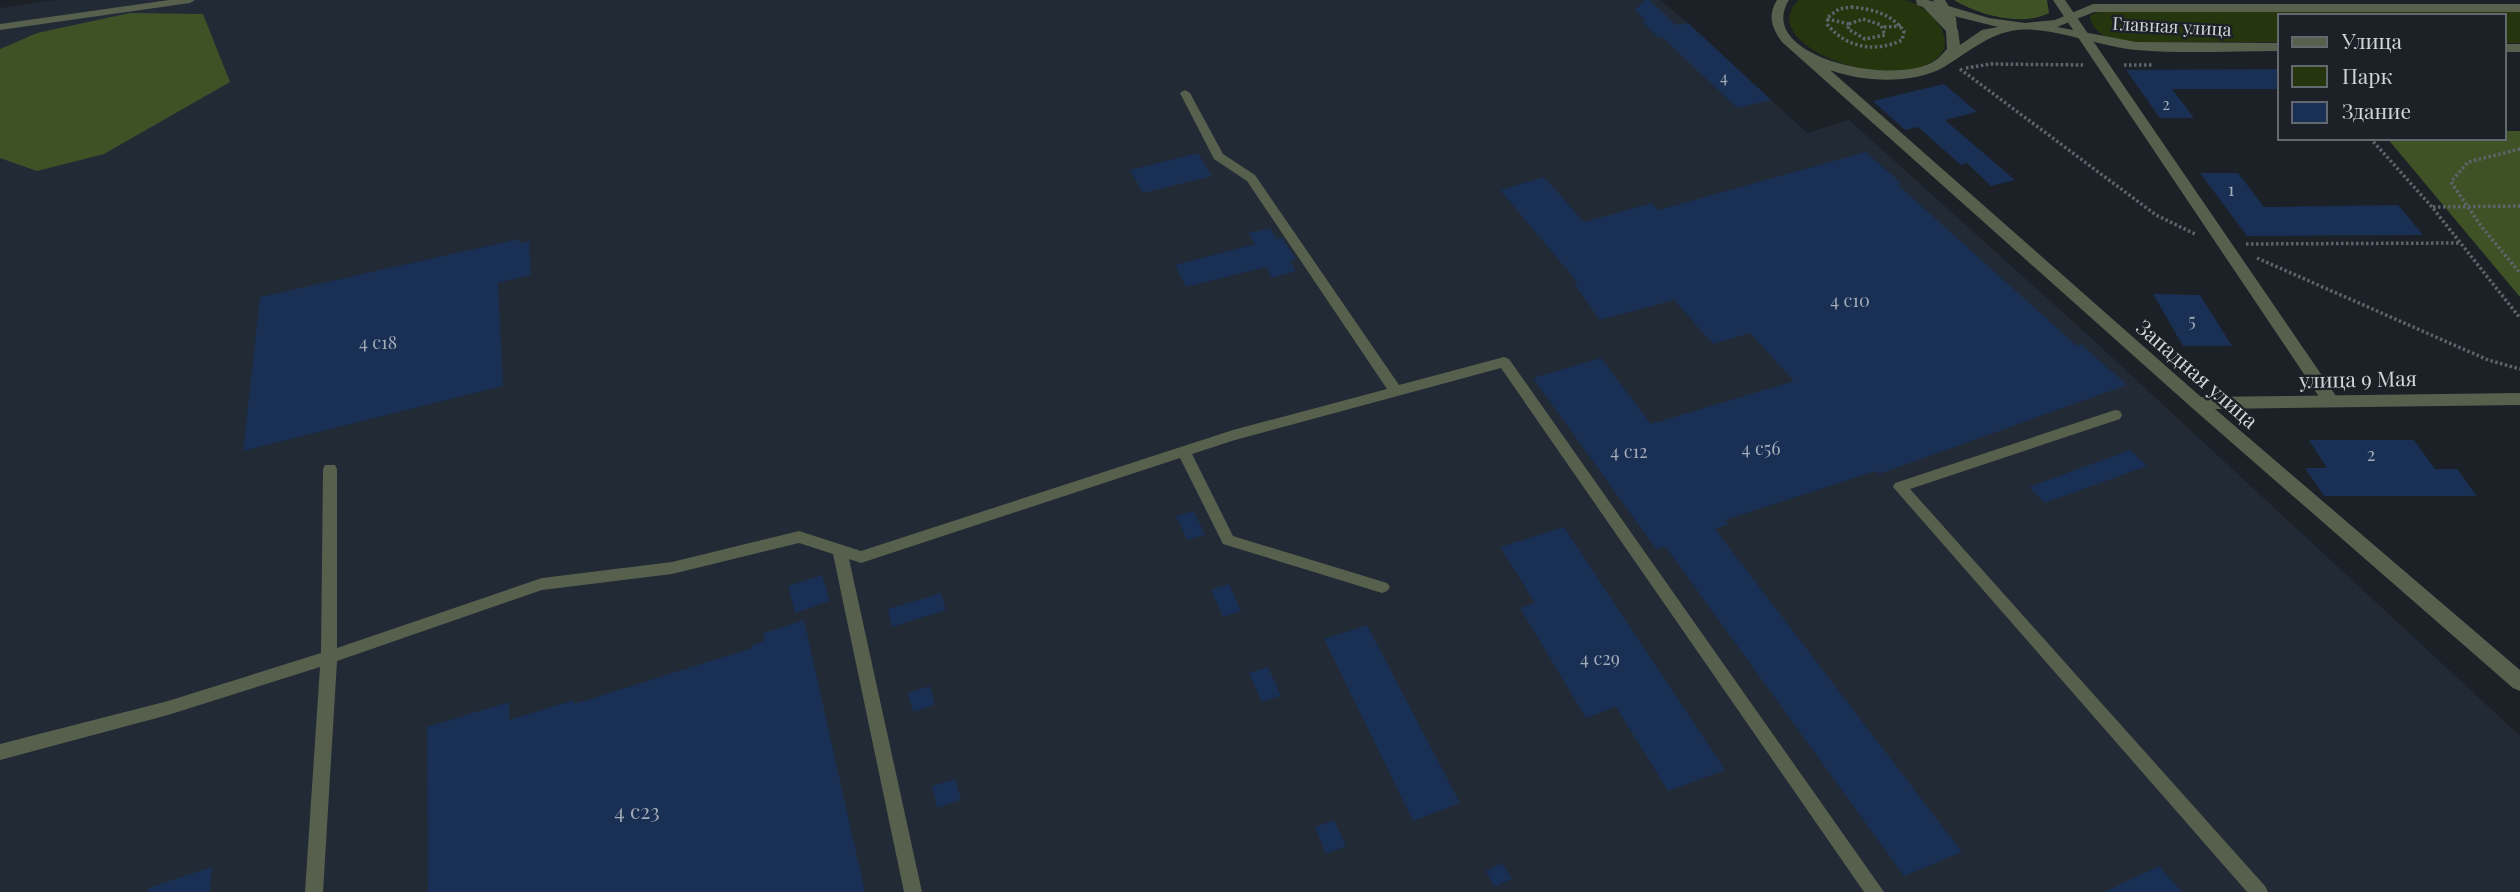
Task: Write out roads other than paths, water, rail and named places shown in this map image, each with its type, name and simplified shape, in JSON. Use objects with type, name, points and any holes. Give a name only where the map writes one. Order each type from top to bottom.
[{"type":"street","points":[[1783,0],[1778,9],[1777,22],[1785,36],[1798,49],[1818,61],[1855,73],[1906,75]]},
{"type":"street","points":[[2059,0],[2330,400]]},
{"type":"street","points":[[1919,1],[1942,18],[1953,35]]},
{"type":"street","name":"Главная улица","points":[[1919,1],[1942,5],[2000,24],[2045,25],[2058,23],[2093,8],[2520,8]]},
{"type":"street","points":[[1942,5],[1953,26],[1953,48],[1949,66]]},
{"type":"street","name":"Главная улица","points":[[1906,75],[1949,66],[1970,42],[2003,29],[2049,29],[2136,46],[2278,47]]},
{"type":"street","name":"Западная улица","points":[[1798,49],[2197,403],[2520,682]]},
{"type":"street","points":[[1850,93],[1906,75]]},
{"type":"street","name":"улица 9 Мая","points":[[2197,403],[2520,399]]},
{"type":"lane","points":[[0,27],[190,0]]},
{"type":"lane","points":[[1185,93],[1217,156],[1251,178],[1396,391]]},
{"type":"lane","points":[[0,752],[169,708],[542,584],[672,568],[799,537],[861,557],[1185,453],[1233,435],[1504,362],[1875,892]]},
{"type":"lane","points":[[2115,415],[1900,487],[2259,892]]},
{"type":"lane","points":[[1185,453],[1228,540],[1382,587]]},
{"type":"lane","points":[[314,892],[329,657],[330,469]]},
{"type":"lane","points":[[841,550],[914,892]]}]
